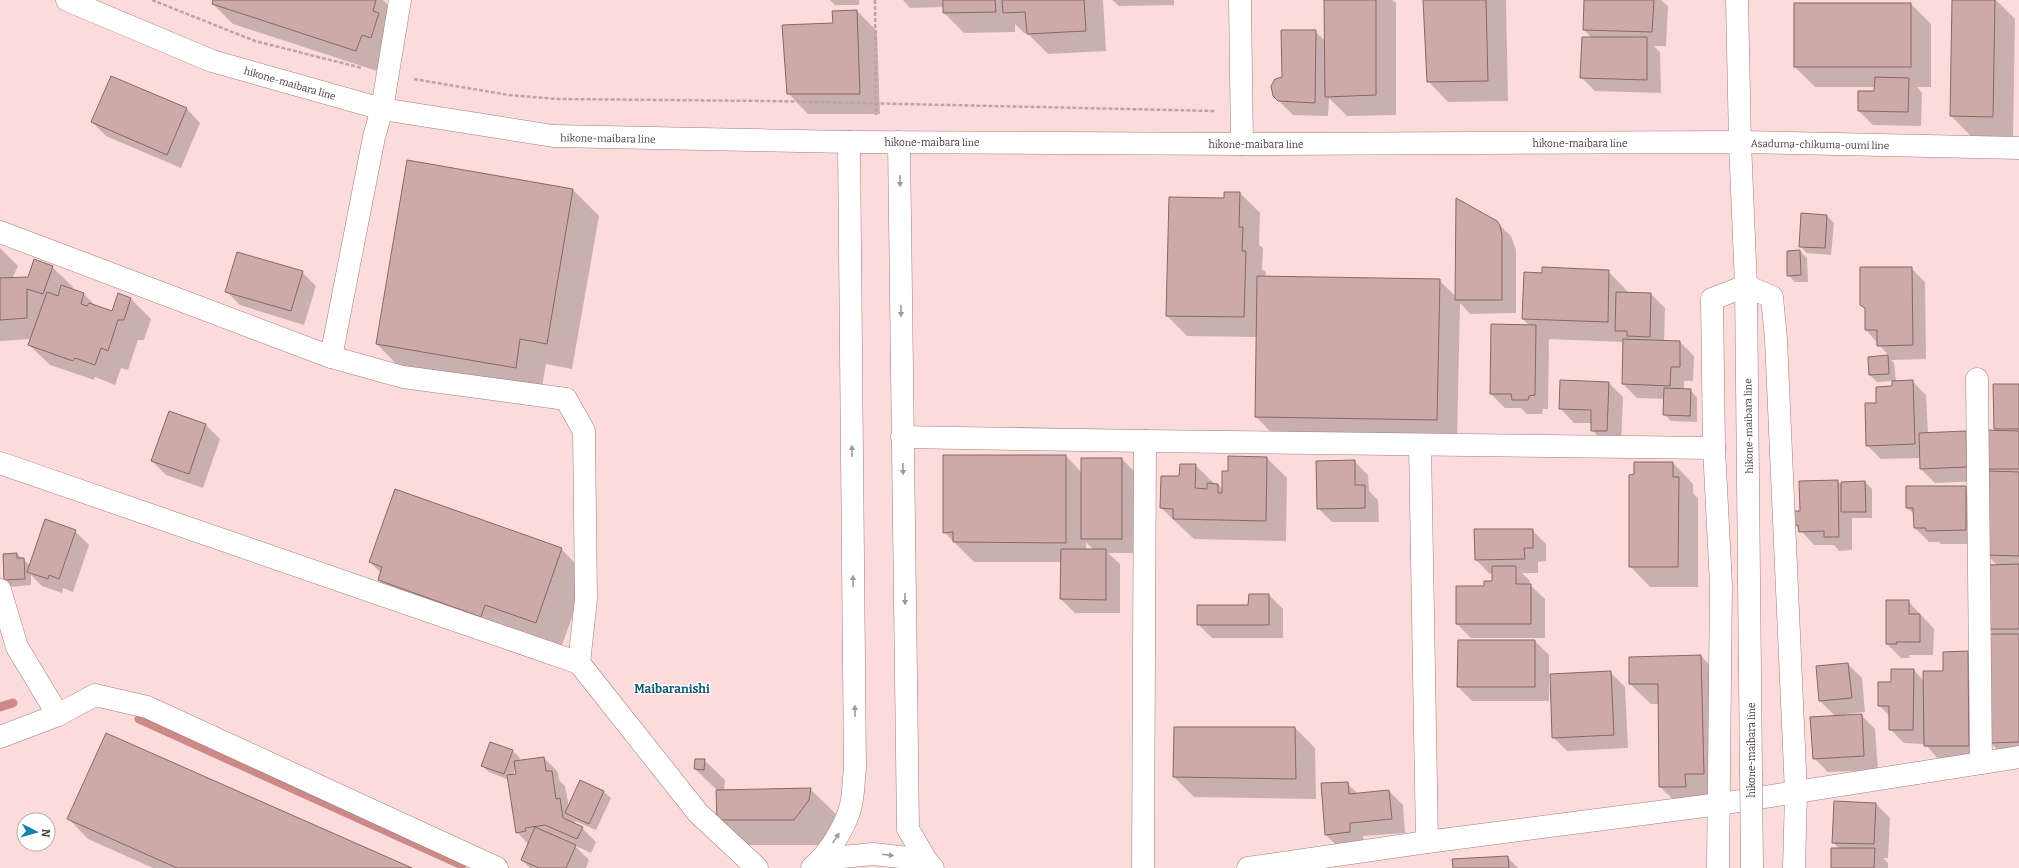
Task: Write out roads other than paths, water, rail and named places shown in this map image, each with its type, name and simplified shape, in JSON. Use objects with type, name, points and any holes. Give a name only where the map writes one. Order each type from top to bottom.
[{"type":"street","name":"hikone-maibara line","points":[[67,0],[212,61],[382,109],[553,136],[849,142],[1242,144],[1740,142],[1746,286],[1752,868]]},
{"type":"street","points":[[331,357],[374,137],[382,109],[400,0]]},
{"type":"street","points":[[1240,0],[1242,144]]},
{"type":"street","name":"Asaduma-chikuma-oumi line","points":[[1737,0],[1740,142],[2019,148]]},
{"type":"street","points":[[817,864],[841,830],[850,811],[855,769],[849,142]]},
{"type":"street","points":[[899,142],[908,829],[930,864]]},
{"type":"street","points":[[0,232],[331,357],[403,376],[566,399],[584,431],[586,599],[579,663]]},
{"type":"street","points":[[1718,868],[1720,804],[1721,585],[1714,448],[1712,299],[1746,286],[1772,297],[1776,339],[1796,793],[1794,868]]},
{"type":"street","points":[[1978,379],[1981,763]]},
{"type":"street","points":[[902,437],[1714,448]]},
{"type":"street","points":[[1143,868],[1145,441]]},
{"type":"street","points":[[1420,445],[1427,842]]},
{"type":"street","points":[[0,463],[579,663],[698,812],[757,868]]},
{"type":"street","points":[[0,590],[17,647],[58,715]]},
{"type":"street","points":[[0,737],[58,715],[95,695],[147,707],[410,830],[497,868]]},
{"type":"street","points":[[1248,868],[1354,860],[1427,842],[1720,804],[2019,757]]},
{"type":"street","points":[[817,864],[873,854],[930,864]]},
{"type":"waterway","points":[[0,707],[13,703]]},
{"type":"waterway","points":[[139,719],[462,865]]},
{"type":"district","name":"Maibaranishi","points":[[672,689]]}]
